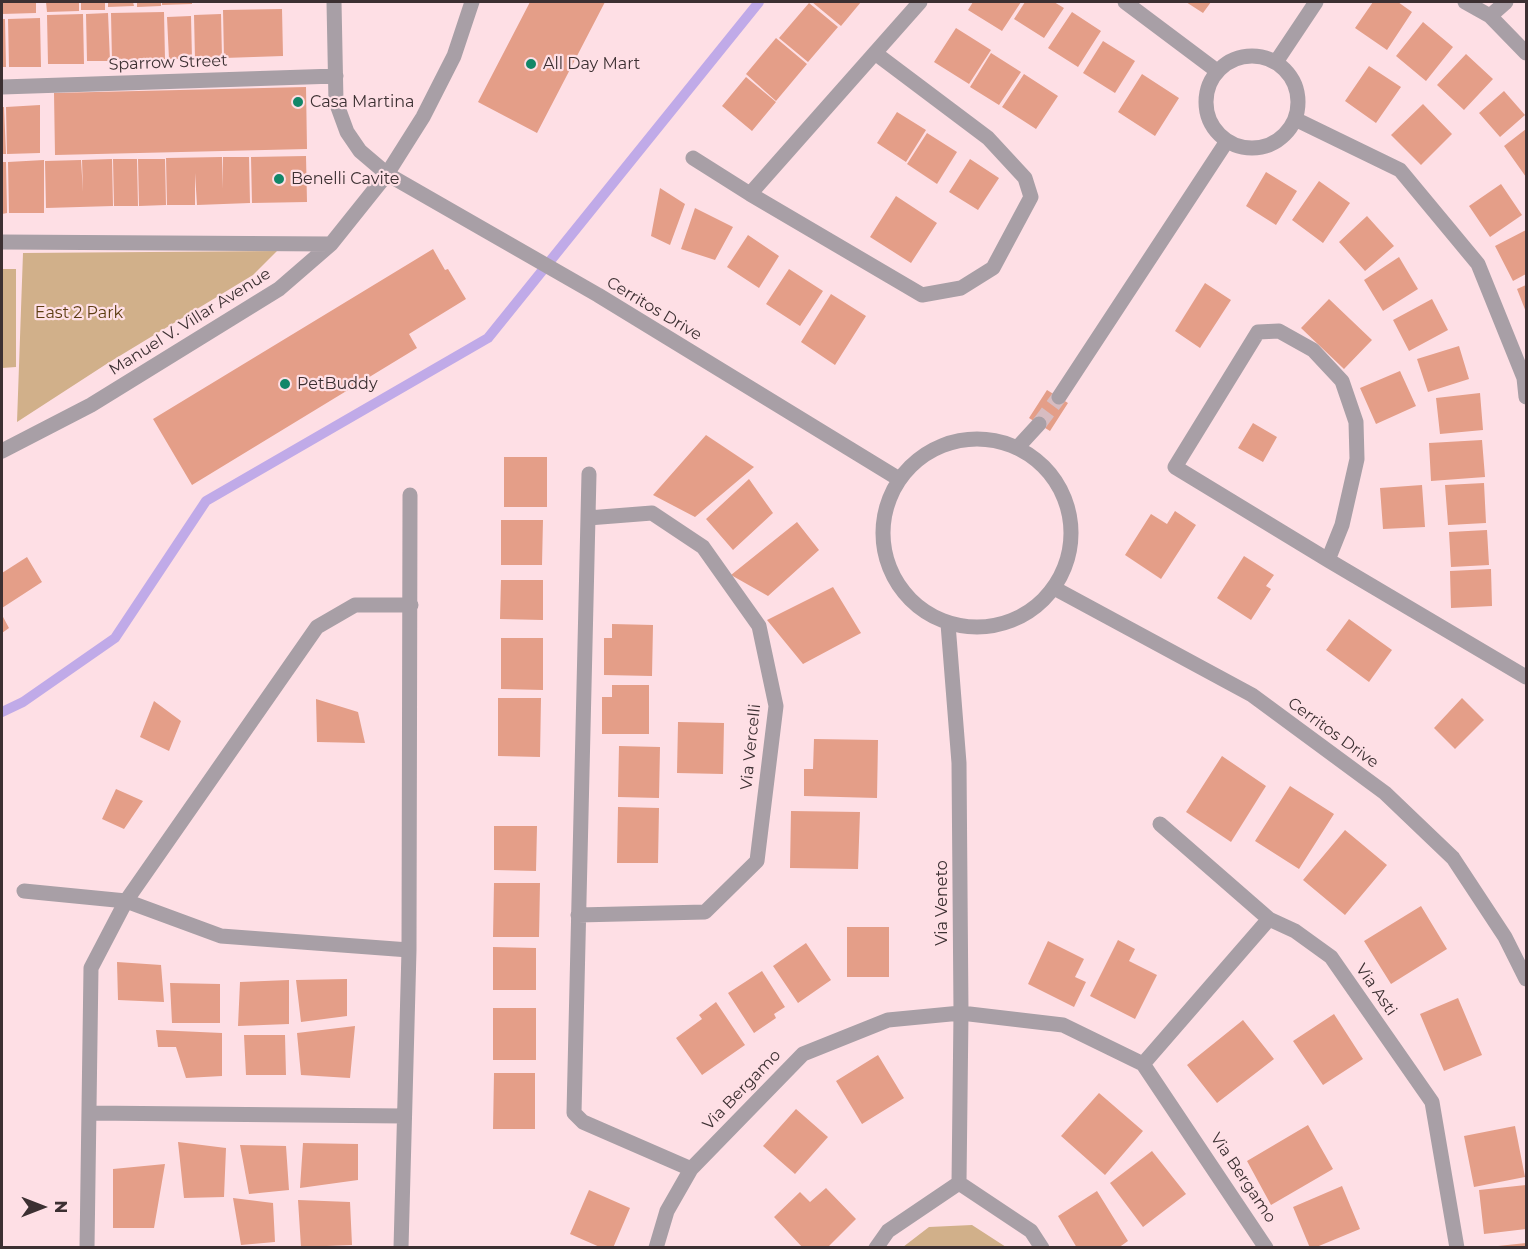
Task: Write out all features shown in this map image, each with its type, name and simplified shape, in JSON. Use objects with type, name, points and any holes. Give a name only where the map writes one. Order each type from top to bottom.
[{"type":"street","name":"Cerritos Drive","points":[[334,2],[336,102],[347,132],[360,151],[387,174],[598,295],[899,479]]},
{"type":"street","name":"Manuel V. Villar Avenue","points":[[2,451],[91,405],[279,289],[331,244],[387,174],[423,117],[454,56],[472,2]]},
{"type":"street","points":[[750,194],[920,2]]},
{"type":"street","points":[[1125,2],[1217,71]]},
{"type":"street","points":[[1276,62],[1316,2]]},
{"type":"street","points":[[1465,2],[1490,16],[1527,53]]},
{"type":"street","points":[[1490,16],[1506,2]]},
{"type":"street","points":[[693,158],[922,295],[961,288],[993,268],[1031,197],[1025,178],[988,138],[875,53]]},
{"type":"street","points":[[1245,56],[1261,56],[1276,62],[1288,73],[1295,87],[1298,104],[1295,119],[1286,133],[1273,143],[1258,148],[1242,147],[1227,141],[1208,117],[1206,101],[1209,85],[1217,71],[1230,61],[1245,56]]},
{"type":"street","name":"Sparrow Street","points":[[2,87],[336,75]]},
{"type":"street","points":[[1295,119],[1400,170],[1478,264],[1524,378],[1527,397]]},
{"type":"street","points":[[1059,397],[1227,141]]},
{"type":"street","points":[[2,242],[331,244]]},
{"type":"street","points":[[1328,560],[1342,525],[1357,459],[1356,422],[1342,381],[1313,350],[1279,331],[1258,332],[1174,467],[1328,560],[1527,677]]},
{"type":"street","points":[[1017,448],[1039,424]]},
{"type":"street","points":[[985,439],[1017,448],[1043,467],[1062,494],[1070,526],[1067,558],[1054,588],[1033,609],[1007,623],[978,628],[948,624],[922,611],[901,590],[888,564],[883,535],[887,506],[899,479],[923,456],[953,442],[985,439]]},
{"type":"street","points":[[589,474],[574,1113],[583,1122],[690,1169]]},
{"type":"street","points":[[400,1248],[409,950],[410,495]]},
{"type":"street","name":"Via Vercelli","points":[[578,915],[705,912],[757,861],[776,706],[759,626],[703,547],[652,513],[588,518]]},
{"type":"street","name":"Cerritos Drive","points":[[1054,588],[1252,695],[1385,793],[1453,858],[1505,937],[1527,979]]},
{"type":"street","points":[[87,1248],[91,968],[126,901],[317,627],[355,605],[411,605]]},
{"type":"street","name":"Via Veneto","points":[[948,624],[960,763],[959,1183]]},
{"type":"street","name":"Via Asti","points":[[1160,824],[1269,919],[1295,931],[1331,957],[1432,1102],[1457,1248]]},
{"type":"street","points":[[24,891],[126,901],[221,936],[409,950]]},
{"type":"street","points":[[1143,1064],[1269,919]]},
{"type":"street","name":"Via Bergamo","points":[[656,1248],[667,1211],[690,1169],[803,1054],[888,1020],[961,1012],[1063,1024],[1143,1064],[1266,1248]]},
{"type":"street","points":[[89,1113],[404,1116]]},
{"type":"street","points":[[876,1248],[888,1231],[959,1183],[1031,1231],[1042,1248]]},
{"type":"green space","name":"East 2 Park","points":[[277,251],[253,275],[108,363],[17,422],[23,253]]},
{"type":"green space","points":[[2,269],[16,269],[16,367],[2,368]]},
{"type":"green space","points":[[972,1225],[1006,1247],[903,1247],[929,1227]]},
{"type":"building","points":[[2,2],[36,2],[36,13],[2,14]]},
{"type":"building","points":[[46,2],[79,2],[79,11],[47,12]]},
{"type":"building","points":[[81,2],[105,2],[105,10],[81,10]]},
{"type":"building","points":[[108,2],[133,2],[134,6],[108,7]]},
{"type":"building","points":[[137,2],[161,2],[161,6],[137,7]]},
{"type":"building","points":[[162,2],[192,2],[192,4],[162,5]]},
{"type":"building","points":[[530,2],[605,2],[537,133],[478,102]]},
{"type":"building","points":[[812,2],[861,2],[841,26]]},
{"type":"building","points":[[973,2],[1021,2],[1002,31],[968,10]]},
{"type":"building","points":[[1025,2],[1054,2],[1064,8],[1044,38],[1014,19]]},
{"type":"building","points":[[1186,2],[1211,2],[1203,13]]},
{"type":"building","points":[[1373,2],[1398,2],[1412,12],[1387,50],[1355,28]]},
{"type":"building","points":[[809,3],[838,27],[808,62],[779,38]]},
{"type":"building","points":[[282,9],[283,56],[224,58],[223,10]]},
{"type":"building","points":[[164,12],[165,59],[112,61],[111,13]]},
{"type":"building","points":[[1072,12],[1101,31],[1078,67],[1048,48]]},
{"type":"building","points":[[108,13],[110,61],[87,61],[86,14]]},
{"type":"building","points":[[83,14],[84,64],[48,64],[47,15]]},
{"type":"building","points":[[221,14],[222,58],[195,59],[194,15]]},
{"type":"building","points":[[191,16],[192,59],[169,59],[167,17]]},
{"type":"building","points":[[40,18],[41,67],[9,67],[8,19]]},
{"type":"building","points":[[2,19],[5,19],[6,67],[2,67]]},
{"type":"building","points":[[1423,22],[1453,47],[1426,81],[1396,56]]},
{"type":"building","points":[[956,28],[991,50],[969,84],[934,62]]},
{"type":"building","points":[[776,38],[807,64],[776,101],[746,74]]},
{"type":"building","points":[[1103,41],[1135,61],[1115,93],[1083,73]]},
{"type":"building","points":[[991,53],[1021,72],[999,105],[970,87]]},
{"type":"building","points":[[1466,54],[1493,79],[1464,110],[1437,85]]},
{"type":"building","points":[[1369,66],[1401,87],[1376,123],[1345,101]]},
{"type":"building","points":[[1024,74],[1058,96],[1036,129],[1002,107]]},
{"type":"building","points":[[1142,74],[1179,98],[1155,136],[1118,112]]},
{"type":"building","points":[[746,77],[776,102],[752,131],[722,106]]},
{"type":"building","points":[[306,87],[307,149],[55,155],[54,93]]},
{"type":"building","points":[[1504,91],[1525,115],[1500,137],[1479,113]]},
{"type":"building","points":[[1423,104],[1452,134],[1421,165],[1391,135]]},
{"type":"building","points":[[40,105],[40,153],[7,154],[6,107]]},
{"type":"building","points":[[2,107],[4,107],[6,154],[2,154]]},
{"type":"building","points":[[897,112],[926,130],[906,162],[877,143]]},
{"type":"building","points":[[1526,129],[1526,177],[1504,146]]},
{"type":"building","points":[[927,133],[957,152],[937,184],[907,164]]},
{"type":"building","name":"Benelli Cavite","points":[[306,156],[307,202],[252,203],[251,157]]},
{"type":"building","points":[[222,157],[223,189],[223,157],[249,157],[250,203],[197,205],[195,173],[195,205],[167,205],[166,158]]},
{"type":"building","points":[[112,159],[113,206],[46,208],[45,161],[81,160],[83,192],[82,160]]},
{"type":"building","points":[[113,159],[137,159],[138,206],[114,206]]},
{"type":"building","points":[[138,159],[165,159],[166,205],[139,206]]},
{"type":"building","points":[[970,159],[999,178],[978,210],[949,192]]},
{"type":"building","points":[[44,160],[44,213],[9,213],[8,162]]},
{"type":"building","points":[[2,162],[6,162],[7,213],[2,214]]},
{"type":"building","points":[[1266,172],[1297,191],[1276,225],[1246,206]]},
{"type":"building","points":[[1319,181],[1350,203],[1323,243],[1292,220]]},
{"type":"building","points":[[1501,184],[1522,215],[1490,237],[1469,206]]},
{"type":"building","points":[[660,188],[685,204],[670,245],[651,236]]},
{"type":"building","points":[[896,196],[937,223],[911,263],[870,237]]},
{"type":"building","points":[[695,208],[733,227],[715,260],[681,249]]},
{"type":"building","points":[[1367,216],[1394,246],[1365,271],[1339,242]]},
{"type":"building","points":[[1526,230],[1526,274],[1513,281],[1495,246]]},
{"type":"building","points":[[748,235],[779,256],[759,288],[727,267]]},
{"type":"building","name":"PetBuddy","points":[[433,249],[466,299],[409,334],[417,348],[192,485],[153,419]]},
{"type":"building","points":[[1399,257],[1418,289],[1383,311],[1364,280]]},
{"type":"building","points":[[789,269],[823,291],[800,326],[766,304]]},
{"type":"building","points":[[1205,283],[1231,300],[1200,348],[1175,331]]},
{"type":"building","points":[[1526,285],[1526,312],[1517,289]]},
{"type":"building","points":[[831,294],[866,316],[835,365],[801,342]]},
{"type":"building","points":[[1329,299],[1372,340],[1344,369],[1301,328]]},
{"type":"building","points":[[1432,299],[1448,330],[1409,351],[1393,320]]},
{"type":"building","points":[[1459,346],[1469,379],[1428,392],[1417,359]]},
{"type":"building","points":[[1400,371],[1416,406],[1376,424],[1360,388]]},
{"type":"building","points":[[1047,390],[1068,403],[1050,431],[1029,418]]},
{"type":"building","points":[[1480,393],[1483,430],[1440,434],[1436,398]]},
{"type":"building","points":[[1253,423],[1277,437],[1263,462],[1238,448]]},
{"type":"building","points":[[706,435],[754,467],[695,517],[653,495]]},
{"type":"building","points":[[1482,440],[1485,477],[1431,481],[1429,443]]},
{"type":"building","points":[[504,457],[547,457],[547,507],[504,507]]},
{"type":"building","points":[[749,479],[773,513],[733,550],[706,519]]},
{"type":"building","points":[[1484,483],[1486,523],[1448,525],[1445,485]]},
{"type":"building","points":[[1422,485],[1425,527],[1383,529],[1380,488]]},
{"type":"building","points":[[1175,511],[1196,525],[1161,579],[1125,555],[1151,514],[1167,524]]},
{"type":"building","points":[[501,520],[543,520],[542,565],[501,565]]},
{"type":"building","points":[[797,522],[819,550],[768,596],[731,575]]},
{"type":"building","points":[[1487,530],[1489,565],[1451,567],[1449,532]]},
{"type":"building","points":[[1244,556],[1274,575],[1266,586],[1271,589],[1251,620],[1217,598]]},
{"type":"building","points":[[27,557],[42,582],[2,608],[2,573]]},
{"type":"building","points":[[1491,569],[1492,606],[1451,608],[1450,571]]},
{"type":"building","points":[[501,580],[543,580],[543,620],[500,619]]},
{"type":"building","points":[[833,587],[861,633],[803,664],[767,620]]},
{"type":"building","points":[[2,615],[9,628],[2,633]]},
{"type":"building","points":[[1349,619],[1392,650],[1369,682],[1326,650]]},
{"type":"building","points":[[612,624],[653,625],[652,676],[604,675],[604,638],[612,638]]},
{"type":"building","points":[[501,638],[543,638],[543,690],[501,689]]},
{"type":"building","points":[[612,685],[649,685],[649,734],[602,734],[602,697],[612,697]]},
{"type":"building","points":[[498,698],[541,698],[540,757],[498,756]]},
{"type":"building","points":[[1462,698],[1484,720],[1455,749],[1434,728]]},
{"type":"building","points":[[316,699],[358,712],[365,743],[317,742]]},
{"type":"building","points":[[154,701],[181,721],[169,751],[140,737]]},
{"type":"building","points":[[678,722],[724,723],[723,774],[677,773]]},
{"type":"building","points":[[814,739],[878,740],[877,798],[804,796],[804,769],[813,769]]},
{"type":"building","points":[[619,746],[660,747],[659,798],[618,797]]},
{"type":"building","points":[[1222,756],[1266,786],[1231,842],[1186,812]]},
{"type":"building","points":[[1290,786],[1334,814],[1299,869],[1255,841]]},
{"type":"building","points":[[116,789],[143,801],[124,829],[102,819]]},
{"type":"building","points":[[618,807],[659,808],[658,863],[617,863]]},
{"type":"building","points":[[791,811],[860,812],[858,869],[790,868]]},
{"type":"building","points":[[494,826],[537,826],[536,871],[494,870]]},
{"type":"building","points":[[1345,830],[1387,865],[1345,915],[1303,880]]},
{"type":"building","points":[[494,883],[540,883],[539,937],[493,937]]},
{"type":"building","points":[[1421,906],[1447,949],[1391,984],[1364,941]]},
{"type":"building","points":[[847,927],[889,927],[889,977],[847,977]]},
{"type":"building","points":[[1118,940],[1135,949],[1129,961],[1157,975],[1135,1019],[1090,996]]},
{"type":"building","points":[[1048,941],[1084,959],[1075,977],[1086,982],[1074,1007],[1028,984]]},
{"type":"building","points":[[806,943],[831,980],[798,1003],[773,966]]},
{"type":"building","points":[[493,947],[536,948],[536,990],[493,990]]},
{"type":"building","points":[[117,962],[161,965],[164,1002],[118,1000]]},
{"type":"building","points":[[762,971],[785,1007],[774,1014],[776,1018],[754,1033],[728,993]]},
{"type":"building","points":[[347,979],[347,1016],[301,1022],[296,980]]},
{"type":"building","points":[[289,980],[289,1024],[238,1026],[240,982]]},
{"type":"building","points":[[170,983],[220,984],[220,1023],[172,1023]]},
{"type":"building","points":[[1458,998],[1482,1055],[1444,1071],[1420,1014]]},
{"type":"building","points":[[716,1002],[745,1045],[702,1075],[676,1038],[702,1019],[699,1015]]},
{"type":"building","points":[[493,1008],[536,1008],[536,1060],[493,1060]]},
{"type":"building","points":[[1334,1014],[1363,1059],[1323,1085],[1293,1041]]},
{"type":"building","points":[[1243,1020],[1274,1059],[1217,1103],[1187,1065]]},
{"type":"building","points":[[355,1026],[350,1078],[301,1075],[297,1033]]},
{"type":"building","points":[[156,1030],[222,1033],[222,1076],[186,1078],[176,1047],[158,1047]]},
{"type":"building","points":[[244,1035],[285,1035],[286,1075],[246,1075]]},
{"type":"building","points":[[878,1055],[904,1098],[862,1124],[836,1081]]},
{"type":"building","points":[[494,1073],[535,1073],[535,1129],[493,1129]]},
{"type":"building","points":[[1099,1093],[1143,1131],[1105,1175],[1061,1136]]},
{"type":"building","points":[[796,1109],[828,1137],[795,1174],[763,1146]]},
{"type":"building","points":[[1308,1125],[1333,1169],[1271,1205],[1247,1161]]},
{"type":"building","points":[[1515,1126],[1525,1177],[1474,1187],[1464,1136]]},
{"type":"building","points":[[178,1142],[226,1148],[224,1197],[184,1198]]},
{"type":"building","points":[[303,1143],[358,1144],[358,1180],[300,1188]]},
{"type":"building","points":[[240,1145],[286,1146],[289,1190],[249,1194]]},
{"type":"building","points":[[1152,1151],[1186,1194],[1143,1227],[1110,1183]]},
{"type":"building","points":[[165,1164],[154,1228],[113,1228],[113,1169]]},
{"type":"building","points":[[1526,1185],[1526,1229],[1484,1234],[1479,1190]]},
{"type":"building","points":[[1342,1186],[1360,1229],[1310,1248],[1293,1207]]},
{"type":"building","points":[[826,1188],[856,1219],[827,1248],[803,1248],[774,1217],[800,1192],[810,1202]]},
{"type":"building","points":[[589,1190],[630,1208],[613,1248],[602,1248],[570,1234]]},
{"type":"building","points":[[1097,1191],[1128,1241],[1118,1248],[1077,1248],[1058,1216]]},
{"type":"building","points":[[233,1198],[273,1203],[275,1242],[241,1245]]},
{"type":"building","points":[[298,1200],[350,1202],[352,1245],[301,1247]]},
{"type":"building","points":[[1526,1243],[1526,1248],[1498,1248],[1498,1246]]},
{"type":"waterway","points":[[2,712],[23,702],[115,638],[206,501],[488,338],[759,2]]},
{"type":"tunnel","points":[[1039,424],[1059,397]]},
{"type":"place","name":"All Day Mart","points":[[531,64]]},
{"type":"place","name":"Casa Martina","points":[[298,102]]},
{"type":"place","name":"Benelli Cavite","points":[[279,179]]},
{"type":"place","name":"PetBuddy","points":[[285,384]]}]
